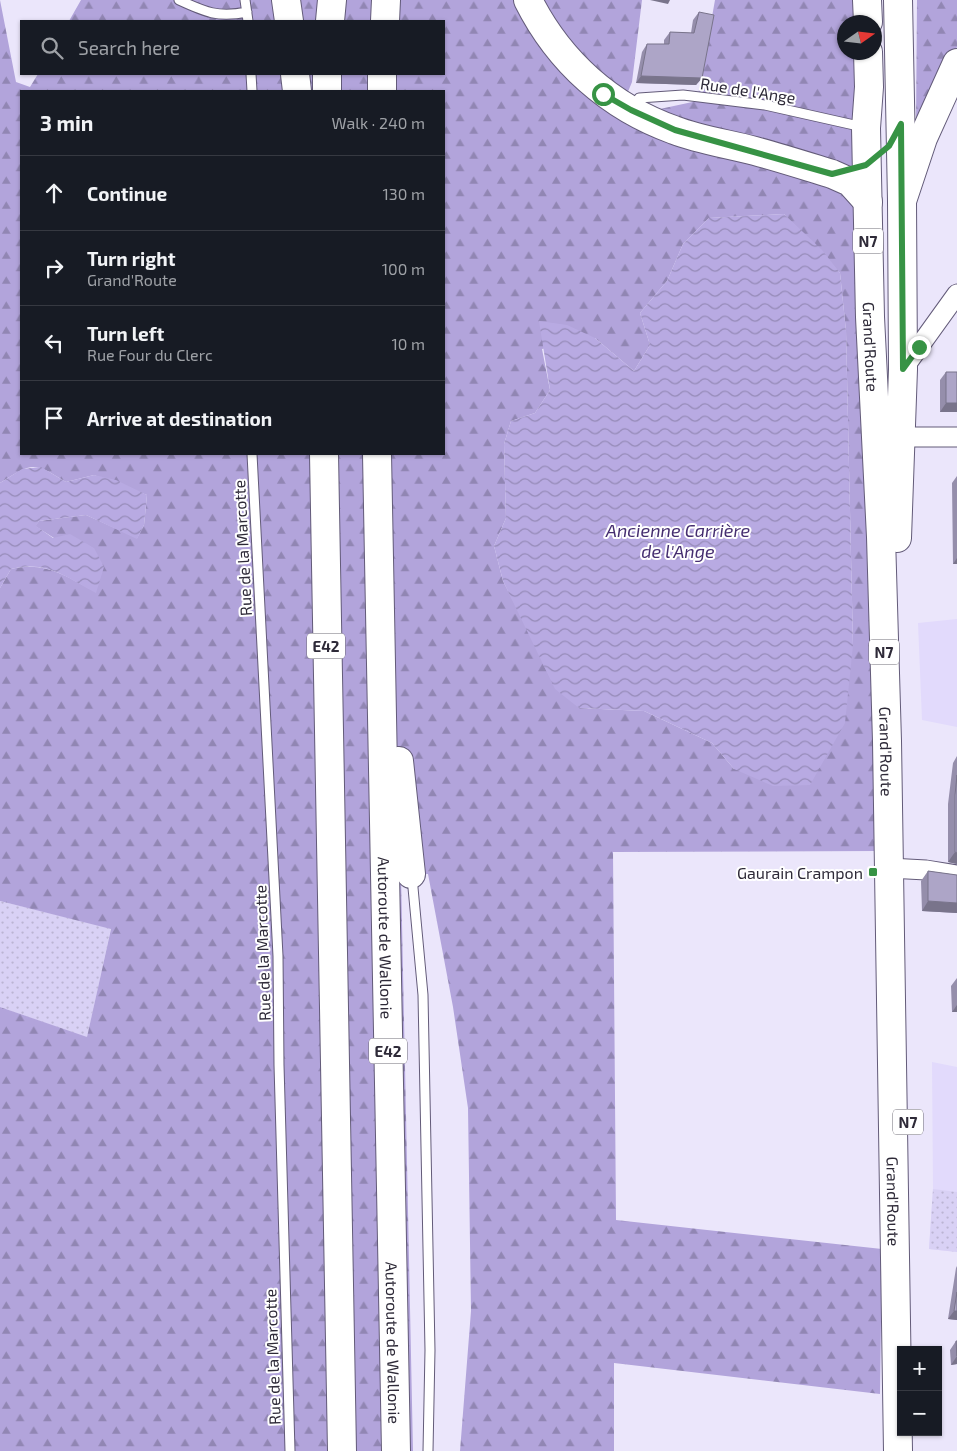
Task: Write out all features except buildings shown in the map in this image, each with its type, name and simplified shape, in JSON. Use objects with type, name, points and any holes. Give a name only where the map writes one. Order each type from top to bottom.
[{"type":"main road","points":[[286,0],[288,20]]},
{"type":"main road","points":[[330,20],[332,0]]},
{"type":"main road","points":[[385,20],[386,0]]},
{"type":"main road","points":[[528,0],[552,41],[603,94],[631,110],[675,130],[832,174],[850,182],[868,202]]},
{"type":"main road","points":[[868,0],[868,15]]},
{"type":"main road","name":"Grand'Route","points":[[889,437],[903,369],[898,0]]},
{"type":"main road","name":"Grand'Route","points":[[868,60],[866,165],[870,317],[889,437],[896,868],[898,1451]]},
{"type":"main road","points":[[902,201],[923,138],[957,63]]},
{"type":"main road","points":[[295,75],[297,90]]},
{"type":"main road","points":[[327,75],[327,90]]},
{"type":"main road","points":[[382,75],[382,90]]},
{"type":"main road","points":[[832,174],[866,165],[889,146],[901,124]]},
{"type":"main road","name":"E42","points":[[324,455],[342,1451]]},
{"type":"main road","name":"Autoroute de Wallonie","points":[[377,455],[396,1451]]},
{"type":"main road","points":[[381,650],[396,732],[412,874]]},
{"type":"main road","name":"Grand'Route","points":[[896,868],[912,1346]]},
{"type":"main road","points":[[914,1436],[914,1451]]},
{"type":"street","points":[[903,369],[957,294]]},
{"type":"street","points":[[889,437],[957,437]]},
{"type":"street","points":[[896,868],[957,875]]},
{"type":"lane","points":[[179,0],[209,14],[248,17],[245,0]]},
{"type":"lane","points":[[251,75],[252,90]]},
{"type":"lane","name":"Rue de l'Ange","points":[[631,110],[639,98],[683,95],[765,105],[866,128]]},
{"type":"lane","name":"Rue de la Marcotte","points":[[252,455],[278,956],[279,1065],[290,1451]]},
{"type":"lane","points":[[412,874],[422,995],[430,1350],[428,1451]]},
{"type":"shaded area","points":[[957,619],[957,727],[922,720],[918,623]]},
{"type":"shaded area","points":[[0,901],[111,928],[87,1038],[0,1007]]},
{"type":"shaded area","points":[[932,1062],[957,1067],[957,1252],[929,1249],[933,1189]]},
{"type":"shaded area","points":[[933,1189],[957,1192],[957,1252],[929,1249]]},
{"type":"green space","points":[[0,0],[16,82],[30,87],[37,75],[445,75],[445,20],[70,20],[81,0],[642,0],[632,82],[625,99],[646,112],[697,101],[715,0],[856,0],[856,15],[837,15],[837,60],[858,60],[877,851],[613,852],[616,1220],[882,1249],[880,1394],[614,1363],[614,1451],[460,1451],[471,1311],[468,1108],[453,1007],[428,874],[401,875],[413,1451],[0,1451],[0,1007],[87,1037],[111,929],[0,901],[0,588],[11,569],[35,567],[56,572],[96,592],[54,538],[35,526],[39,521],[86,515],[137,538],[144,525],[147,495],[94,475],[66,482],[39,468],[27,468],[0,483]],"holes":[[[784,214],[840,273],[846,331],[853,645],[734,769],[712,743],[644,711],[579,708],[526,626],[503,581],[494,546],[506,518],[504,444],[511,421],[535,413],[550,390],[542,349],[595,338],[634,371],[650,345],[640,313],[667,281],[683,244],[709,218]]]},
{"type":"green space","points":[[917,0],[957,0],[957,47],[916,124]]},
{"type":"water","name":"Ancienne Carrière de l'Ange","points":[[784,214],[822,250],[840,273],[846,331],[853,645],[845,723],[810,785],[773,786],[734,769],[712,743],[644,711],[579,708],[555,689],[503,581],[494,546],[506,518],[504,444],[511,421],[535,413],[550,390],[539,321],[567,325],[595,338],[634,371],[650,345],[640,313],[667,281],[683,244],[709,218]]},
{"type":"water","points":[[41,467],[66,482],[94,475],[116,480],[147,495],[144,525],[137,539],[86,515],[39,521],[36,526],[53,538],[70,534],[94,548],[104,567],[96,593],[65,576],[45,568],[35,567],[11,569],[0,588],[0,483],[22,469]]},
{"type":"place","name":"Gaurain Crampon","points":[[873,872]]},
{"type":"route","points":[[603,94],[631,110],[675,130],[756,151],[832,174],[866,165],[889,146],[901,124],[903,369],[919,347]]}]
